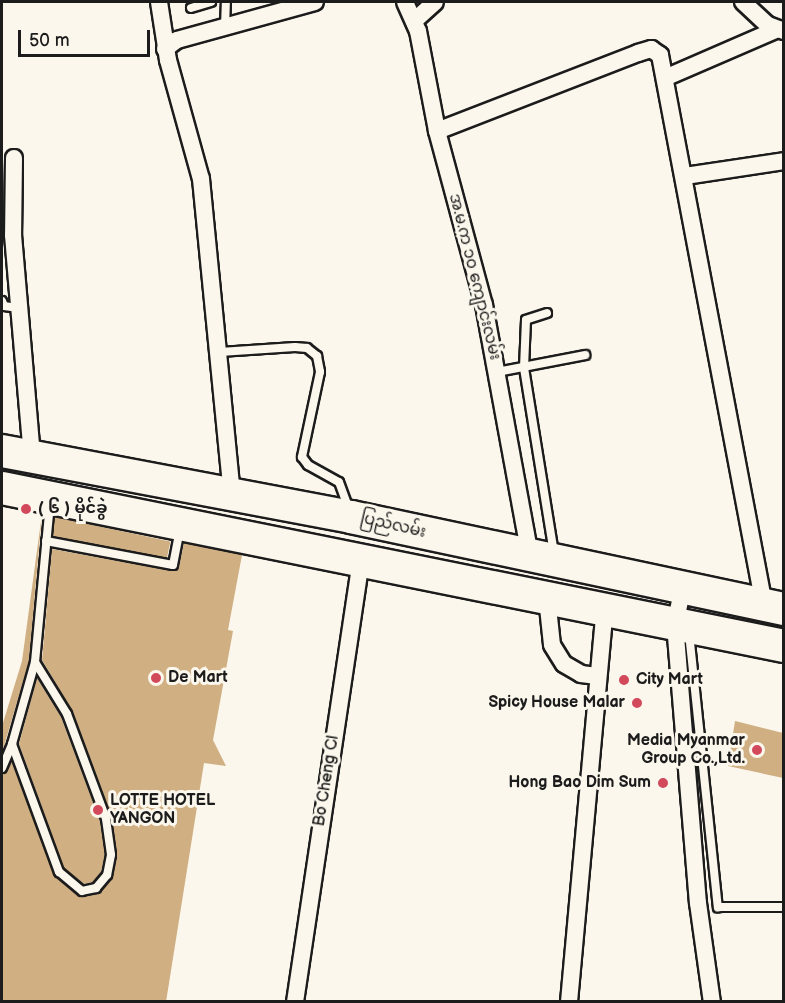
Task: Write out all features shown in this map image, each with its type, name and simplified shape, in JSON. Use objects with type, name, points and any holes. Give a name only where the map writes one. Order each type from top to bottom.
[{"type":"highway","name":"ပြည်လမ်း","points":[[2,451],[351,517],[774,607]]},
{"type":"highway","points":[[44,459],[51,497]]},
{"type":"highway","points":[[2,488],[783,646]]},
{"type":"highway","points":[[535,595],[543,558]]},
{"type":"street","points":[[159,2],[165,49],[201,179],[220,352],[232,495]]},
{"type":"street","points":[[165,49],[177,40],[315,2]]},
{"type":"street","name":"အ.မ.က ၁၀ ကျောင်းလမ်း","points":[[405,2],[414,21],[437,131],[483,305],[497,372],[543,558]]},
{"type":"street","points":[[414,21],[435,2]]},
{"type":"street","points":[[743,2],[781,30]]},
{"type":"street","points":[[667,76],[781,30]]},
{"type":"street","points":[[437,131],[651,50],[660,55],[667,76],[685,176],[774,607]]},
{"type":"street","points":[[14,158],[13,235],[20,308],[44,459]]},
{"type":"street","points":[[685,176],[783,161]]},
{"type":"street","name":"Bo Cheng Cl","points":[[295,1002],[361,560]]},
{"type":"street","points":[[683,587],[682,625],[698,903],[712,1002]]},
{"type":"street","points":[[535,595],[552,645],[564,664],[581,674],[597,676]]},
{"type":"street","points":[[569,1002],[597,676],[605,610]]},
{"type":"lane","points":[[190,8],[211,2]]},
{"type":"lane","points":[[225,27],[226,2]]},
{"type":"lane","points":[[2,301],[4,306],[20,308]]},
{"type":"lane","points":[[543,558],[524,368],[526,320],[546,314]]},
{"type":"lane","points":[[220,352],[296,347],[307,348],[316,356],[320,372],[303,457],[308,465],[339,482],[351,517]]},
{"type":"lane","points":[[497,372],[585,355]]},
{"type":"lane","points":[[2,768],[12,744],[35,663],[51,497]]},
{"type":"lane","points":[[46,541],[173,566],[181,525]]},
{"type":"lane","points":[[682,625],[718,906],[783,907]]},
{"type":"lane","points":[[12,744],[59,872],[82,891],[96,888],[107,875],[111,855],[106,819],[67,714],[35,663]]},
{"type":"building","points":[[42,514],[29,661],[2,753],[2,726],[22,661]]},
{"type":"building","points":[[55,517],[170,542],[166,560],[51,536]]},
{"type":"building","name":"LOTTE HOTEL YANGON","points":[[184,543],[242,555],[228,630],[233,631],[213,740],[226,766],[204,763],[166,1002],[2,1002],[2,774],[12,761],[55,877],[80,897],[97,894],[112,879],[117,856],[112,817],[73,712],[42,660],[52,549],[172,571],[179,567]]},
{"type":"building","points":[[37,678],[61,717],[100,821],[105,855],[101,872],[93,882],[84,884],[64,868],[19,744]]},
{"type":"building","name":"Media Myanmar Group Co.,Ltd.","points":[[735,721],[783,733],[783,778],[728,766]]},
{"type":"place","name":"( ၆ ) မိုင်ခွဲ","points":[[26,509]]},
{"type":"place","name":"De Mart","points":[[156,678]]},
{"type":"place","name":"City Mart","points":[[624,680]]},
{"type":"place","name":"Spicy House Malar","points":[[637,703]]},
{"type":"place","name":"Media Myanmar Group Co.,Ltd.","points":[[757,750]]},
{"type":"place","name":"Hong Bao Dim Sum","points":[[663,783]]},
{"type":"place","name":"LOTTE HOTEL YANGON","points":[[98,810]]}]
